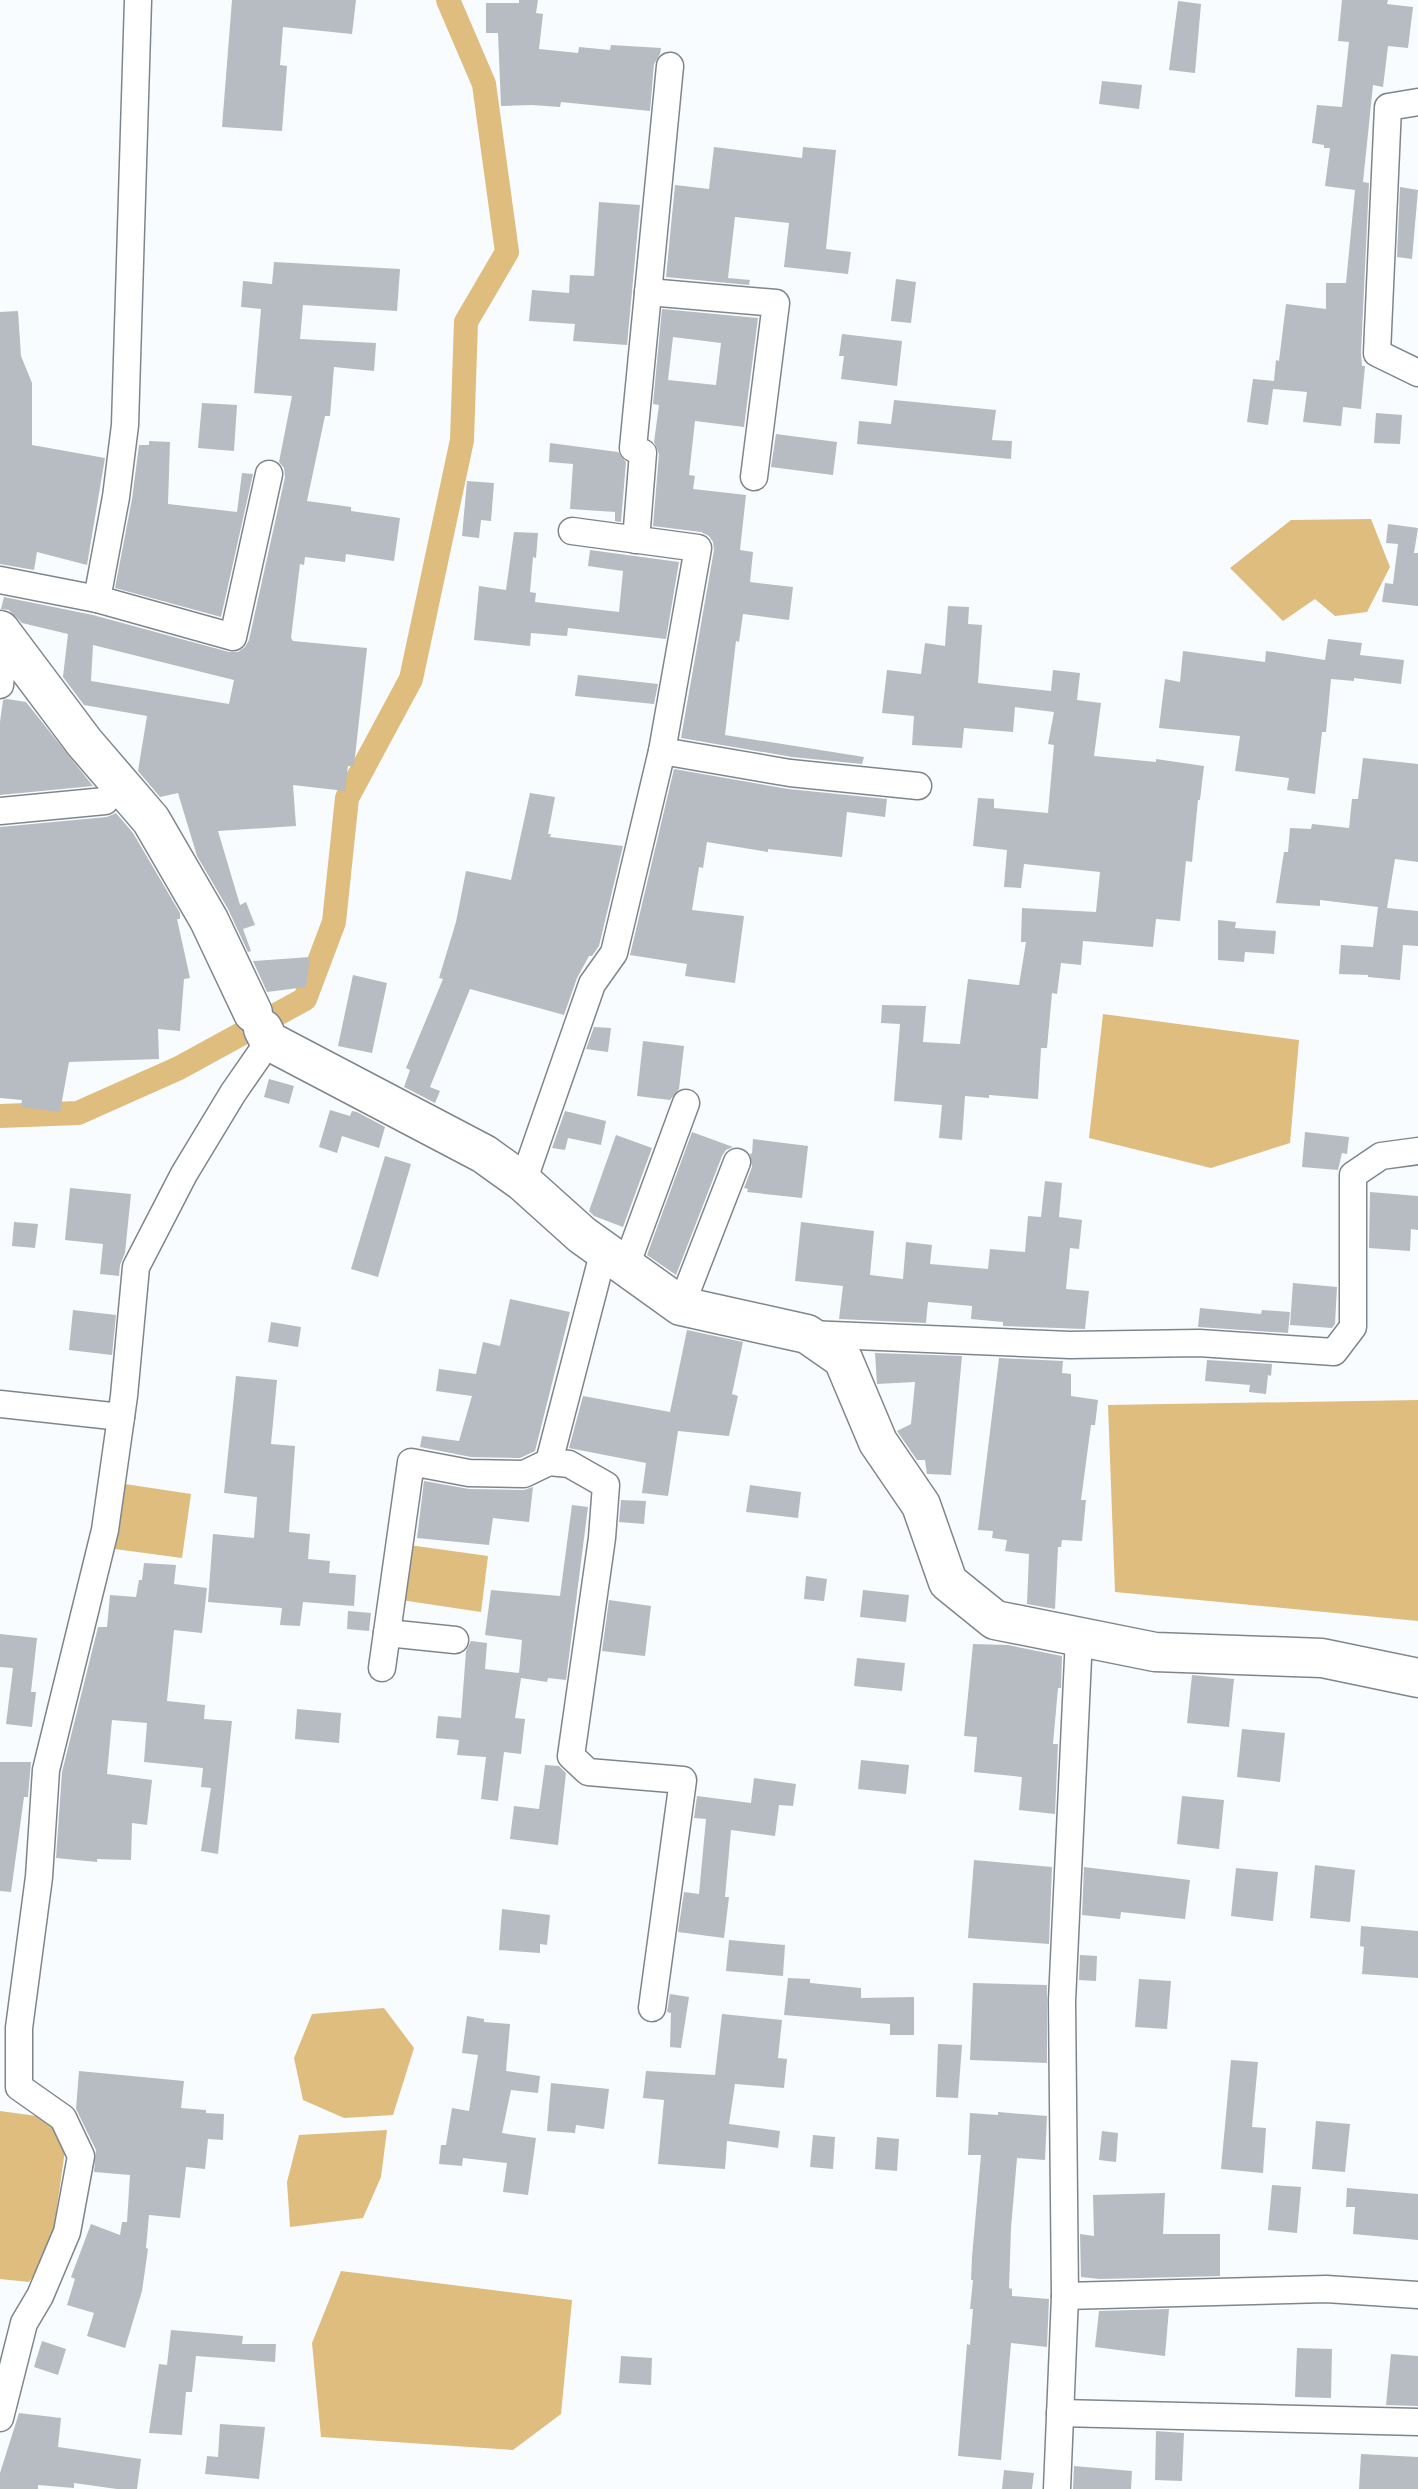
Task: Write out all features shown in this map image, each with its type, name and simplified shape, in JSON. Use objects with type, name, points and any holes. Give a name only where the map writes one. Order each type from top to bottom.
[{"type":"street","points":[[97,599],[116,497],[125,425],[138,0]]},
{"type":"street","points":[[636,540],[643,453],[633,448],[670,66]]},
{"type":"street","points":[[1418,102],[1388,107],[1377,353],[1418,373]]},
{"type":"street","points":[[648,292],[776,303],[754,477]]},
{"type":"street","points":[[0,580],[97,599],[233,637],[269,474]]},
{"type":"street","points":[[523,1182],[592,984],[614,953],[662,751],[698,548],[572,531]]},
{"type":"street","points":[[0,685],[2,634]]},
{"type":"street","points":[[2,634],[84,742],[151,820],[209,920],[262,1028],[484,1154],[523,1182],[582,1235],[681,1306],[807,1334],[1070,1345],[1199,1343],[1334,1352],[1353,1327],[1353,1175],[1381,1156],[1418,1151]]},
{"type":"street","points":[[662,751],[790,773],[918,786]]},
{"type":"street","points":[[0,811],[105,801],[119,783]]},
{"type":"street","points":[[0,2418],[12,2323],[40,2296],[67,2232],[81,2156],[63,2118],[19,2087],[19,2028],[39,1877],[46,1770],[105,1530],[121,1417],[136,1267],[184,1174],[233,1093],[262,1028]]},
{"type":"street","points":[[549,1462],[615,1258],[686,1103]]},
{"type":"street","points":[[681,1306],[737,1162]]},
{"type":"street","points":[[807,1334],[843,1359],[878,1442],[921,1505],[948,1582],[995,1620],[1155,1652],[1322,1658],[1418,1678]]},
{"type":"street","points":[[0,1404],[121,1417]]},
{"type":"street","points":[[382,1668],[411,1462],[469,1473],[524,1474],[549,1462],[569,1464],[606,1485],[602,1538],[571,1756],[588,1772],[683,1780],[652,2008]]},
{"type":"street","points":[[387,1633],[455,1640]]},
{"type":"street","points":[[1057,2489],[1065,2296],[1062,2001],[1079,1637]]},
{"type":"street","points":[[1065,2296],[1326,2289],[1418,2295]]},
{"type":"street","points":[[1060,2413],[1418,2422]]},
{"type":"shaded area","points":[[1371,519],[1390,567],[1367,612],[1335,616],[1315,599],[1283,621],[1230,568],[1291,520]]},
{"type":"shaded area","points":[[1103,1014],[1299,1040],[1290,1143],[1211,1168],[1089,1138]]},
{"type":"shaded area","points":[[1418,1400],[1418,1621],[1115,1592],[1108,1405]]},
{"type":"shaded area","points":[[125,1484],[191,1494],[182,1558],[115,1549]]},
{"type":"shaded area","points":[[409,1545],[488,1556],[481,1612],[401,1600]]},
{"type":"shaded area","points":[[384,2008],[414,2048],[393,2115],[344,2118],[303,2100],[294,2058],[312,2014]]},
{"type":"shaded area","points":[[0,2111],[51,2118],[66,2144],[50,2255],[29,2282],[0,2279]]},
{"type":"shaded area","points":[[387,2130],[381,2177],[363,2218],[290,2227],[287,2182],[299,2135]]},
{"type":"shaded area","points":[[341,2271],[572,2300],[561,2414],[513,2450],[321,2437],[312,2343]]},
{"type":"building","points":[[232,0],[356,0],[352,34],[283,27],[280,65],[287,66],[282,131],[222,127]]},
{"type":"building","points":[[519,0],[538,0],[536,13],[543,14],[539,49],[578,53],[579,47],[610,50],[611,45],[661,48],[654,64],[650,111],[561,102],[560,107],[501,106],[498,33],[486,33],[486,3],[519,3]]},
{"type":"building","points":[[1342,0],[1388,0],[1387,4],[1413,7],[1408,48],[1388,46],[1383,87],[1373,85],[1363,182],[1369,183],[1361,352],[1362,366],[1365,366],[1361,409],[1343,407],[1341,426],[1303,422],[1307,392],[1273,389],[1268,425],[1247,422],[1253,379],[1274,381],[1286,304],[1326,309],[1326,283],[1346,283],[1355,190],[1325,186],[1330,148],[1312,143],[1317,105],[1342,107],[1349,42],[1338,41]]},
{"type":"building","points":[[1178,1],[1201,4],[1195,73],[1169,70]]},
{"type":"building","points":[[1102,81],[1142,85],[1139,109],[1099,104]]},
{"type":"building","points":[[714,147],[802,158],[803,147],[836,150],[826,249],[851,252],[848,274],[784,267],[789,223],[735,217],[728,278],[750,280],[749,285],[666,277],[675,185],[709,189]]},
{"type":"building","points":[[1400,187],[1418,190],[1412,259],[1397,257]]},
{"type":"building","points":[[599,202],[640,205],[627,345],[573,341],[575,324],[529,321],[532,290],[569,293],[570,275],[594,276]]},
{"type":"building","points":[[274,262],[400,269],[397,311],[303,305],[300,339],[376,343],[374,371],[334,367],[330,416],[325,416],[307,501],[400,518],[394,561],[346,554],[345,562],[305,557],[304,565],[300,564],[293,641],[367,648],[354,766],[348,766],[345,791],[293,785],[296,826],[218,831],[240,905],[246,902],[255,925],[243,929],[251,951],[248,952],[228,909],[197,856],[178,793],[160,797],[138,771],[147,716],[84,705],[63,677],[68,634],[22,623],[9,610],[1,609],[4,597],[93,615],[229,652],[238,652],[245,647],[285,477],[284,468],[279,462],[292,396],[254,393],[261,309],[241,307],[243,281],[272,284]],"holes":[[[93,645],[234,680],[229,704],[91,681]]]},
{"type":"building","points":[[896,279],[916,282],[911,323],[891,321]]},
{"type":"building","points":[[662,309],[758,318],[744,427],[695,421],[689,475],[695,476],[693,489],[746,495],[740,550],[753,552],[750,582],[793,587],[789,620],[743,614],[739,642],[736,641],[725,735],[864,757],[862,764],[792,757],[681,738],[714,550],[709,536],[701,532],[653,526],[659,454],[654,442],[659,405],[653,404]],"holes":[[[673,337],[721,343],[716,385],[668,380]]]},
{"type":"building","points":[[18,311],[21,356],[32,383],[32,445],[105,458],[87,565],[37,552],[34,570],[0,564],[0,312]]},
{"type":"building","points":[[842,334],[902,341],[897,386],[841,379],[844,356],[839,356]]},
{"type":"building","points":[[894,400],[996,410],[992,440],[1012,441],[1011,459],[857,444],[859,421],[891,424]]},
{"type":"building","points":[[202,403],[237,405],[234,451],[198,448]]},
{"type":"building","points":[[1376,413],[1402,415],[1400,444],[1374,443]]},
{"type":"building","points":[[776,434],[837,442],[833,475],[771,467]]},
{"type":"building","points":[[149,441],[170,442],[168,504],[237,512],[242,473],[253,474],[221,617],[115,588],[139,445],[149,445]]},
{"type":"building","points":[[550,443],[618,452],[626,462],[621,522],[615,521],[615,512],[570,509],[573,464],[549,462]]},
{"type":"building","points":[[467,481],[494,483],[491,521],[481,520],[479,538],[462,536]]},
{"type":"building","points":[[1388,524],[1418,528],[1414,553],[1418,553],[1418,606],[1382,602],[1385,583],[1393,584],[1398,544],[1386,543]]},
{"type":"building","points":[[514,532],[538,533],[530,592],[536,593],[535,602],[619,612],[623,571],[588,566],[590,550],[679,562],[666,639],[568,628],[567,636],[531,633],[530,646],[474,640],[479,586],[506,590]]},
{"type":"building","points":[[948,606],[969,607],[968,624],[982,625],[978,683],[1051,691],[1053,670],[1080,673],[1077,700],[1101,703],[1094,756],[1156,762],[1156,759],[1204,766],[1192,862],[1186,861],[1180,921],[1156,919],[1153,947],[1083,941],[1081,965],[1061,963],[1057,994],[1052,993],[1047,1048],[1041,1048],[1038,1099],[965,1096],[962,1140],[939,1138],[942,1105],[894,1101],[900,1024],[881,1023],[882,1005],[926,1006],[923,1042],[960,1044],[968,979],[1019,985],[1026,942],[1021,942],[1022,908],[1096,912],[1100,872],[1024,864],[1021,888],[1004,887],[1007,850],[973,846],[978,798],[994,799],[994,808],[1048,813],[1054,745],[1048,744],[1054,712],[1015,707],[1013,732],[964,728],[962,748],[912,745],[914,716],[882,713],[887,670],[921,674],[925,643],[945,646]]},
{"type":"building","points":[[1328,639],[1362,643],[1360,655],[1404,660],[1401,684],[1354,678],[1354,681],[1331,679],[1315,794],[1287,790],[1289,778],[1235,771],[1240,736],[1159,728],[1165,679],[1180,682],[1183,651],[1265,662],[1266,651],[1325,660]]},
{"type":"building","points":[[578,675],[658,684],[654,704],[575,696]]},
{"type":"building","points":[[3,700],[26,702],[93,786],[0,795],[0,722]]},
{"type":"building","points":[[1363,758],[1418,764],[1418,862],[1395,859],[1387,908],[1418,911],[1418,946],[1403,945],[1400,980],[1339,974],[1341,945],[1373,947],[1378,907],[1320,900],[1320,906],[1276,903],[1284,852],[1288,852],[1290,828],[1311,829],[1312,824],[1349,828],[1352,799],[1358,799]]},
{"type":"building","points":[[674,769],[788,789],[887,799],[885,817],[847,812],[842,857],[768,849],[768,852],[707,842],[703,868],[699,867],[692,910],[744,916],[735,983],[685,976],[687,964],[630,955]]},
{"type":"building","points":[[530,793],[555,797],[550,837],[623,846],[599,946],[589,956],[577,978],[564,1015],[470,989],[430,1087],[440,1091],[435,1103],[404,1087],[410,1070],[406,1068],[443,979],[439,978],[456,922],[466,871],[511,880]]},
{"type":"building","points":[[116,813],[133,833],[180,913],[180,919],[177,919],[190,978],[184,979],[180,1031],[158,1029],[159,1059],[69,1062],[60,1112],[21,1107],[22,1100],[0,1098],[0,827],[107,817]]},
{"type":"building","points":[[1218,920],[1236,922],[1235,928],[1276,931],[1274,954],[1245,952],[1244,962],[1218,960]]},
{"type":"building","points":[[310,957],[306,987],[267,992],[253,961]]},
{"type":"building","points":[[353,975],[387,983],[372,1053],[338,1046]]},
{"type":"building","points":[[594,1027],[611,1028],[608,1052],[586,1049]]},
{"type":"building","points":[[643,1041],[684,1046],[679,1089],[670,1100],[637,1096]]},
{"type":"building","points":[[269,1079],[294,1086],[289,1104],[264,1097]]},
{"type":"building","points":[[330,1110],[350,1116],[352,1111],[357,1112],[385,1127],[379,1148],[342,1136],[337,1153],[319,1147]]},
{"type":"building","points":[[565,1111],[606,1121],[601,1145],[568,1138],[565,1150],[552,1148]]},
{"type":"building","points":[[692,1132],[733,1147],[722,1156],[676,1275],[647,1255]]},
{"type":"building","points":[[1305,1132],[1349,1137],[1347,1154],[1342,1153],[1338,1170],[1302,1167]]},
{"type":"building","points":[[616,1135],[652,1148],[623,1227],[589,1211]]},
{"type":"building","points":[[753,1139],[808,1146],[802,1198],[747,1192],[748,1189],[744,1188],[752,1167],[750,1153]]},
{"type":"building","points":[[385,1156],[411,1164],[378,1277],[351,1269]]},
{"type":"building","points":[[1045,1181],[1062,1183],[1059,1217],[1082,1220],[1079,1249],[1070,1248],[1066,1289],[1089,1291],[1085,1329],[1003,1326],[1003,1322],[971,1319],[972,1306],[928,1302],[926,1323],[839,1319],[843,1286],[795,1281],[801,1222],[874,1231],[870,1275],[903,1279],[906,1242],[932,1245],[930,1264],[988,1269],[990,1249],[1025,1252],[1028,1216],[1041,1217]]},
{"type":"building","points":[[70,1188],[131,1194],[125,1253],[119,1276],[100,1274],[103,1244],[65,1240]]},
{"type":"building","points":[[1370,1192],[1418,1196],[1418,1230],[1411,1229],[1410,1251],[1369,1248]]},
{"type":"building","points":[[14,1222],[38,1224],[35,1248],[12,1246]]},
{"type":"building","points":[[1293,1283],[1337,1287],[1335,1324],[1332,1328],[1290,1325]]},
{"type":"building","points":[[510,1299],[570,1312],[535,1451],[520,1458],[471,1457],[420,1447],[422,1436],[459,1441],[472,1396],[436,1391],[439,1369],[476,1374],[483,1342],[500,1346]]},
{"type":"building","points":[[1200,1308],[1261,1314],[1262,1310],[1290,1312],[1288,1333],[1198,1327]]},
{"type":"building","points":[[73,1310],[116,1315],[112,1355],[69,1350]]},
{"type":"building","points":[[271,1322],[301,1327],[298,1347],[268,1342]]},
{"type":"building","points":[[687,1330],[743,1342],[732,1394],[738,1396],[729,1436],[678,1431],[668,1496],[642,1493],[646,1463],[569,1448],[583,1396],[670,1412]]},
{"type":"building","points":[[875,1353],[962,1356],[951,1475],[927,1474],[925,1460],[917,1460],[897,1431],[911,1424],[915,1382],[877,1384]]},
{"type":"building","points":[[999,1358],[1063,1361],[1062,1373],[1071,1374],[1071,1396],[1098,1400],[1095,1425],[1091,1425],[1081,1500],[1086,1500],[1082,1541],[1062,1540],[1061,1547],[1058,1547],[1055,1609],[1027,1604],[1029,1554],[1005,1551],[1007,1540],[992,1538],[993,1531],[978,1530]]},
{"type":"building","points":[[1207,1360],[1272,1364],[1266,1394],[1249,1392],[1250,1385],[1205,1381]]},
{"type":"building","points":[[236,1376],[277,1380],[271,1444],[295,1446],[289,1532],[310,1534],[308,1559],[330,1561],[329,1573],[356,1575],[354,1606],[303,1602],[300,1626],[280,1625],[282,1608],[208,1602],[213,1534],[254,1538],[257,1497],[224,1493]]},
{"type":"building","points":[[424,1481],[469,1489],[524,1490],[533,1487],[529,1522],[493,1518],[489,1545],[417,1538]]},
{"type":"building","points":[[750,1485],[801,1492],[798,1518],[746,1512]]},
{"type":"building","points":[[621,1500],[646,1501],[644,1524],[619,1522]]},
{"type":"building","points":[[572,1505],[588,1507],[566,1680],[548,1678],[547,1682],[521,1678],[515,1718],[525,1719],[521,1754],[504,1752],[498,1801],[481,1799],[486,1757],[457,1755],[459,1740],[436,1738],[438,1716],[461,1718],[466,1651],[471,1641],[487,1643],[485,1669],[519,1673],[522,1640],[485,1635],[491,1590],[560,1596]]},
{"type":"building","points":[[144,1563],[176,1565],[174,1584],[207,1588],[202,1633],[174,1630],[167,1701],[205,1705],[204,1719],[232,1721],[218,1854],[201,1851],[211,1788],[201,1787],[203,1768],[144,1762],[147,1723],[112,1720],[107,1774],[152,1780],[147,1825],[132,1823],[131,1860],[97,1859],[97,1862],[56,1858],[62,1772],[98,1627],[107,1627],[110,1595],[136,1597]]},
{"type":"building","points":[[806,1576],[827,1579],[824,1601],[804,1599]]},
{"type":"building","points":[[863,1590],[909,1595],[906,1622],[860,1617]]},
{"type":"building","points":[[609,1600],[651,1606],[645,1656],[602,1651]]},
{"type":"building","points":[[348,1611],[371,1613],[369,1631],[347,1629]]},
{"type":"building","points":[[0,1634],[37,1638],[31,1692],[36,1692],[32,1727],[6,1724],[13,1668],[0,1667]]},
{"type":"building","points":[[973,1644],[1008,1645],[1062,1656],[1053,1744],[1058,1744],[1055,1814],[1019,1810],[1022,1777],[974,1772],[977,1737],[964,1736]]},
{"type":"building","points":[[857,1658],[905,1663],[902,1691],[854,1686]]},
{"type":"building","points":[[1192,1675],[1234,1679],[1229,1727],[1187,1723]]},
{"type":"building","points":[[297,1709],[341,1713],[339,1743],[295,1739]]},
{"type":"building","points":[[1242,1729],[1285,1733],[1280,1782],[1237,1777]]},
{"type":"building","points":[[861,1760],[909,1765],[906,1794],[858,1789]]},
{"type":"building","points":[[0,1762],[31,1762],[11,1892],[0,1891]]},
{"type":"building","points":[[545,1765],[559,1766],[566,1773],[558,1845],[510,1839],[514,1806],[539,1809]]},
{"type":"building","points":[[754,1778],[796,1784],[793,1806],[779,1805],[775,1836],[731,1830],[724,1938],[678,1932],[684,1892],[699,1894],[706,1819],[694,1818],[697,1796],[751,1803]]},
{"type":"building","points":[[1182,1796],[1224,1800],[1219,1849],[1177,1844]]},
{"type":"building","points":[[974,1860],[1052,1867],[1049,1944],[968,1938]]},
{"type":"building","points":[[1315,1865],[1355,1870],[1350,1922],[1310,1918]]},
{"type":"building","points":[[1084,1867],[1190,1880],[1185,1919],[1121,1912],[1120,1919],[1082,1915]]},
{"type":"building","points":[[1236,1868],[1278,1872],[1273,1921],[1231,1916]]},
{"type":"building","points":[[502,1909],[550,1915],[547,1945],[540,1944],[540,1953],[499,1950]]},
{"type":"building","points":[[1361,1926],[1418,1931],[1418,1978],[1362,1974],[1364,1947],[1360,1946]]},
{"type":"building","points":[[729,1940],[785,1945],[783,1976],[726,1971]]},
{"type":"building","points":[[1080,1955],[1097,1956],[1096,1981],[1079,1980]]},
{"type":"building","points":[[788,1978],[861,1988],[861,1998],[914,1997],[914,2035],[890,2035],[890,2024],[784,2015]]},
{"type":"building","points":[[1139,1979],[1171,1981],[1167,2029],[1135,2027]]},
{"type":"building","points":[[973,1983],[1047,1985],[1047,2063],[970,2060]]},
{"type":"building","points":[[670,1994],[689,1997],[681,2048],[670,2047],[671,2013],[667,2012]]},
{"type":"building","points":[[722,2014],[782,2020],[778,2058],[787,2059],[784,2088],[735,2084],[729,2124],[780,2131],[778,2148],[727,2141],[725,2169],[658,2164],[664,2100],[643,2098],[646,2071],[715,2075]]},
{"type":"building","points":[[467,2016],[484,2019],[484,2022],[510,2024],[506,2071],[540,2076],[538,2093],[511,2090],[502,2133],[536,2138],[528,2195],[503,2192],[507,2163],[463,2158],[462,2166],[439,2164],[441,2145],[446,2145],[452,2108],[469,2111],[478,2055],[462,2053]]},
{"type":"building","points":[[938,2044],[962,2045],[958,2098],[936,2097]]},
{"type":"building","points":[[1231,2060],[1258,2062],[1252,2127],[1266,2128],[1263,2173],[1221,2169]]},
{"type":"building","points":[[79,2071],[184,2081],[181,2108],[224,2114],[223,2140],[208,2139],[205,2169],[186,2167],[180,2218],[149,2215],[142,2291],[125,2348],[87,2336],[94,2313],[67,2305],[75,2279],[71,2277],[91,2224],[120,2235],[122,2222],[127,2222],[130,2175],[94,2172],[96,2150],[76,2109]]},
{"type":"building","points":[[551,2083],[609,2089],[604,2129],[576,2125],[575,2133],[547,2131]]},
{"type":"building","points":[[998,2112],[1047,2116],[1045,2160],[1017,2158],[1009,2288],[1012,2289],[1012,2296],[1049,2299],[1047,2347],[1011,2343],[1001,2460],[958,2456],[967,2344],[970,2345],[973,2309],[970,2309],[972,2257],[981,2155],[968,2155],[970,2113],[998,2115]]},
{"type":"building","points":[[1316,2121],[1350,2124],[1345,2172],[1312,2169]]},
{"type":"building","points":[[1102,2131],[1118,2133],[1116,2162],[1099,2160]]},
{"type":"building","points":[[813,2135],[835,2137],[833,2169],[810,2167]]},
{"type":"building","points":[[877,2137],[899,2139],[897,2171],[875,2169]]},
{"type":"building","points":[[1272,2185],[1301,2187],[1297,2233],[1268,2230]]},
{"type":"building","points":[[1347,2188],[1418,2194],[1418,2240],[1353,2234],[1355,2207],[1346,2207]]},
{"type":"building","points":[[1165,2193],[1163,2234],[1220,2234],[1220,2276],[1081,2277],[1080,2234],[1094,2236],[1093,2195]]},
{"type":"building","points":[[1169,2309],[1165,2356],[1095,2347],[1099,2311]]},
{"type":"building","points":[[171,2330],[243,2336],[242,2344],[276,2344],[275,2362],[196,2356],[192,2392],[186,2392],[182,2435],[149,2433],[159,2364],[167,2365]]},
{"type":"building","points":[[42,2341],[66,2349],[58,2375],[34,2367]]},
{"type":"building","points":[[1297,2348],[1332,2349],[1331,2398],[1295,2397]]},
{"type":"building","points":[[1391,2354],[1418,2356],[1418,2406],[1386,2405]]},
{"type":"building","points":[[621,2356],[652,2358],[651,2385],[619,2383]]},
{"type":"building","points":[[19,2413],[61,2418],[58,2447],[141,2459],[137,2489],[74,2483],[74,2488],[38,2485],[38,2489],[0,2489],[0,2473]]},
{"type":"building","points":[[220,2424],[265,2427],[259,2479],[205,2474],[207,2456],[218,2457]]},
{"type":"building","points":[[1156,2431],[1184,2433],[1182,2481],[1155,2480]]},
{"type":"building","points":[[1361,2454],[1418,2457],[1418,2489],[1359,2489]]},
{"type":"building","points":[[1074,2466],[1132,2471],[1131,2489],[1073,2489]]},
{"type":"building","points":[[1004,2470],[1034,2473],[1032,2489],[1002,2489]]},
{"type":"waterway","points":[[0,1116],[78,1113],[179,1068],[305,999],[334,922],[347,798],[411,679],[462,440],[466,322],[507,252],[484,84],[448,0]]}]
